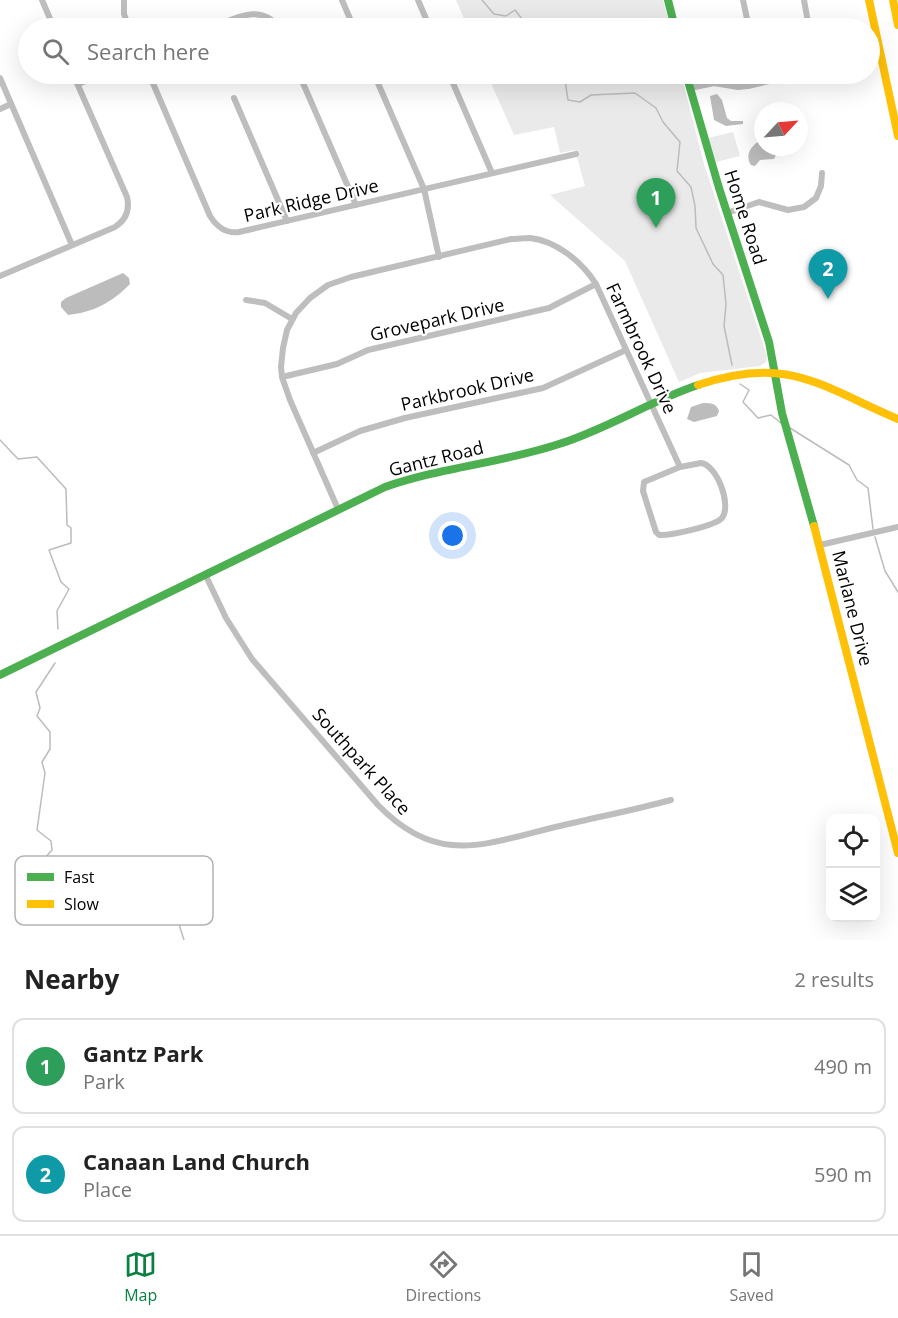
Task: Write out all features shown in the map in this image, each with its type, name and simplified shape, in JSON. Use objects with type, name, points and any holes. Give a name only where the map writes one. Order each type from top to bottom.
[{"type":"main road","points":[[668,0],[672,18]]},
{"type":"main road","points":[[869,0],[873,18]]},
{"type":"main road","points":[[893,0],[898,25]]},
{"type":"main road","points":[[880,52],[898,136]]},
{"type":"main road","name":"Home Road","points":[[689,84],[727,213],[766,331],[775,371]]},
{"type":"main road","name":"Gantz Road","points":[[0,675],[385,487],[561,444],[689,388],[721,377],[775,371],[822,383],[898,419]]},
{"type":"main road","name":"Marlane Drive","points":[[775,371],[785,424],[820,545],[898,853]]},
{"type":"street","points":[[42,0],[50,18]]},
{"type":"street","points":[[124,0],[125,18]]},
{"type":"street","points":[[342,0],[350,18]]},
{"type":"street","points":[[418,0],[426,18]]},
{"type":"street","points":[[743,0],[747,18]]},
{"type":"street","points":[[804,0],[807,18]]},
{"type":"street","points":[[238,18],[252,13],[270,18]]},
{"type":"street","points":[[0,78],[72,245]]},
{"type":"street","points":[[0,276],[118,225],[124,219],[128,208],[127,197],[78,84]]},
{"type":"street","name":"Park Ridge Drive","points":[[153,84],[214,222],[224,230],[234,233],[576,154]]},
{"type":"street","points":[[302,84],[356,205]]},
{"type":"street","points":[[378,84],[424,189],[439,257]]},
{"type":"street","points":[[453,84],[492,173]]},
{"type":"street","points":[[690,88],[709,84]]},
{"type":"street","points":[[720,84],[738,87],[754,84]]},
{"type":"street","points":[[234,98],[287,221]]},
{"type":"street","points":[[0,109],[11,104]]},
{"type":"street","points":[[727,213],[759,202],[788,210],[804,207],[816,198],[821,186],[822,173]]},
{"type":"street","name":"Farmbrook Drive","points":[[292,319],[310,298],[328,285],[351,277],[511,240],[530,238],[548,242],[567,253],[590,274],[596,284],[680,467]]},
{"type":"street","name":"Grovepark Drive","points":[[282,377],[337,364],[368,350],[549,308],[596,284]]},
{"type":"street","points":[[246,300],[265,303],[292,319],[283,348],[282,377],[338,509]]},
{"type":"street","name":"Parkbrook Drive","points":[[314,453],[360,431],[405,418],[543,388],[626,350]]},
{"type":"street","points":[[701,463],[712,468],[722,488],[725,507],[722,517],[718,521],[694,529],[659,535],[643,491],[644,482],[680,467],[701,463]]},
{"type":"street","points":[[820,545],[898,527]]},
{"type":"street","name":"Southpark Place","points":[[205,574],[226,618],[252,659],[378,806],[409,832],[445,845],[479,846],[671,800]]},
{"type":"shaded area","points":[[456,0],[663,0],[668,18],[464,18]]},
{"type":"shaded area","points":[[491,84],[684,84],[704,164],[767,356],[766,362],[760,366],[700,373],[679,382],[625,261],[550,195],[585,186],[575,150],[560,153],[554,127],[514,135]]},
{"type":"shaded area","points":[[717,94],[722,100],[727,118],[731,121],[743,121],[743,124],[726,126],[714,120],[710,96]]},
{"type":"shaded area","points":[[733,132],[740,156],[716,162],[708,138]]},
{"type":"shaded area","points":[[754,146],[754,156],[776,156],[774,159],[760,160],[755,166],[749,161],[750,150]]},
{"type":"shaded area","points":[[123,273],[129,278],[130,284],[102,306],[68,315],[61,307],[61,302],[66,298]]},
{"type":"shaded area","points":[[703,403],[715,405],[719,411],[717,416],[694,422],[687,419],[691,407]]},
{"type":"waterway","points":[[482,0],[494,14],[506,16],[515,10],[521,18]]},
{"type":"waterway","points":[[566,84],[568,100],[580,102],[591,95],[635,93],[656,108],[663,122],[680,142],[677,171],[691,187],[696,228],[713,264],[723,275],[726,304],[724,326],[732,365]]},
{"type":"waterway","points":[[740,384],[749,390],[743,402],[758,418],[771,415],[781,423]]},
{"type":"waterway","points":[[790,428],[849,465],[857,480],[868,488],[873,529]]},
{"type":"waterway","points":[[0,440],[18,459],[37,457],[66,489],[67,525],[71,528],[71,543],[49,550],[61,582],[69,589],[57,611],[58,629]]},
{"type":"waterway","points":[[875,537],[885,571],[898,592]]},
{"type":"waterway","points":[[47,856],[52,850],[51,841],[37,830],[45,773],[42,762],[50,749],[50,732],[37,716],[40,708],[36,692],[55,663]]},
{"type":"waterway","points":[[179,925],[184,940]]},
{"type":"traffic: fast","points":[[668,0],[672,18]]},
{"type":"traffic: fast","points":[[689,84],[719,188],[769,342],[782,413],[814,526]]},
{"type":"traffic: fast","points":[[0,675],[385,487],[559,444],[698,385]]},
{"type":"traffic: slow","points":[[869,0],[873,18]]},
{"type":"traffic: slow","points":[[893,0],[898,25]]},
{"type":"traffic: slow","points":[[880,52],[898,136]]},
{"type":"traffic: slow","points":[[698,385],[729,376],[756,373],[780,374],[824,385],[898,419]]},
{"type":"traffic: slow","points":[[814,526],[898,853]]},
{"type":"place","name":"Gantz Park","points":[[656,228]]},
{"type":"place","name":"Canaan Land Church","points":[[828,299]]}]
